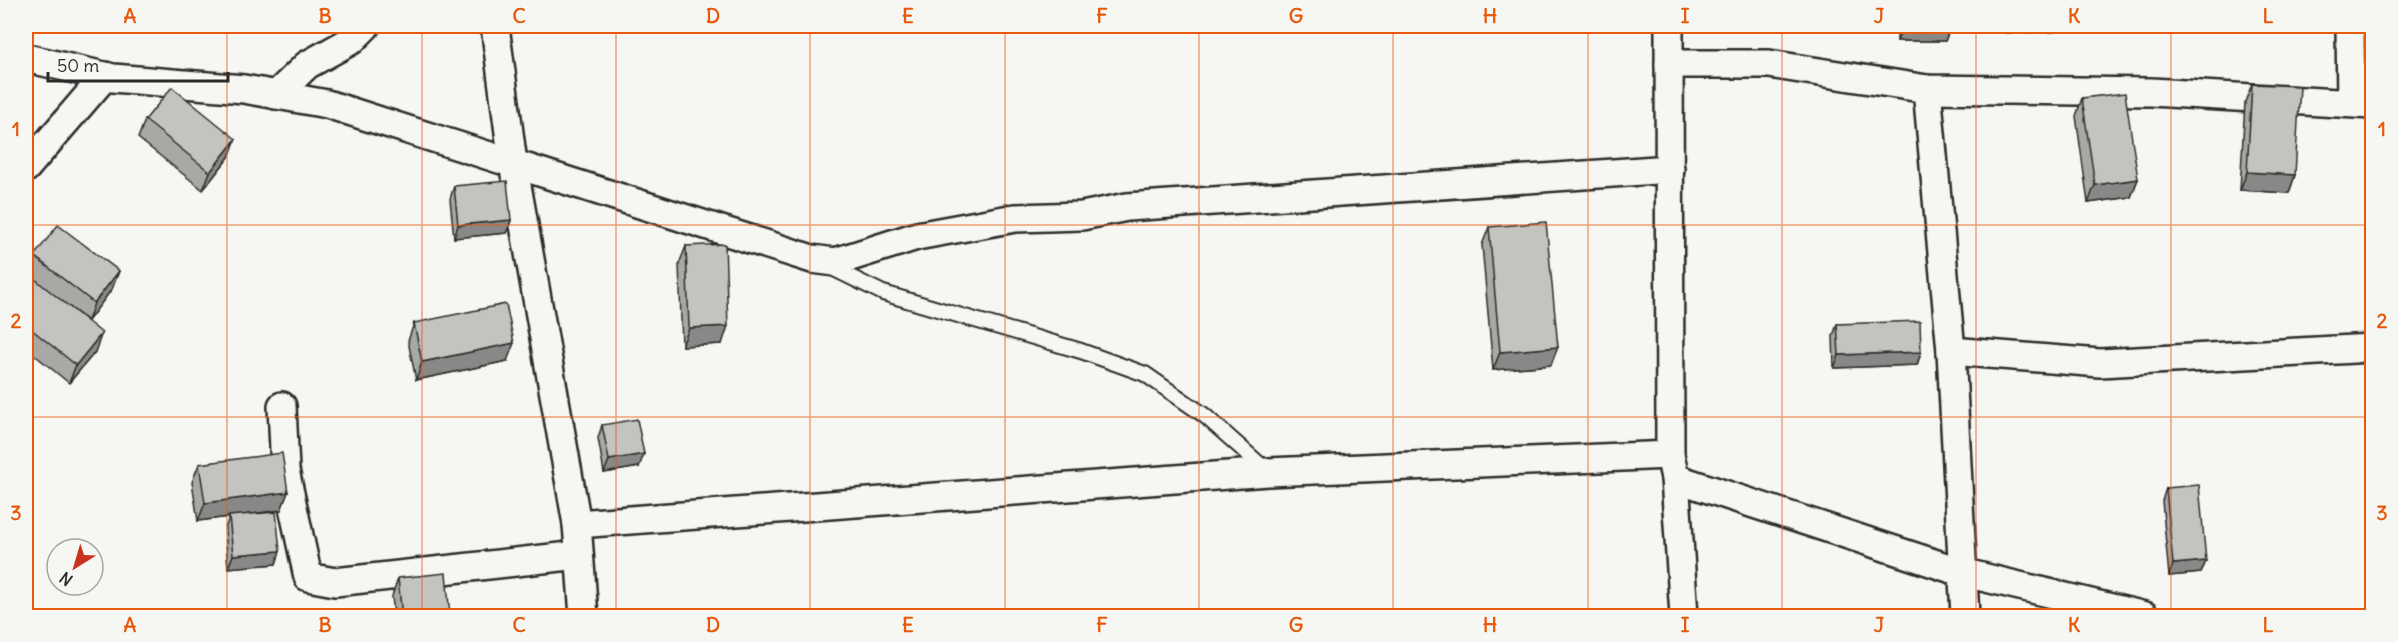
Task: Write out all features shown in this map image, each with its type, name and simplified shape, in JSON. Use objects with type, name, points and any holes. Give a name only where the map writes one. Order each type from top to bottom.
[{"type":"street","points":[[276,95],[307,64],[352,40],[366,26]]},
{"type":"street","points":[[495,26],[513,163],[577,524],[584,616]]},
{"type":"street","points":[[1669,26],[1672,466],[1684,616]]},
{"type":"street","points":[[1669,64],[1769,64],[1927,89],[2151,92],[2362,103],[2350,26]]},
{"type":"street","points":[[26,58],[105,76],[244,89],[327,104],[813,259],[835,262],[917,236],[1015,218],[1082,216],[1127,207],[1670,169]]},
{"type":"street","points":[[26,168],[35,145],[105,76]]},
{"type":"street","points":[[1927,89],[1952,351],[1961,572],[1965,616]]},
{"type":"street","points":[[1952,351],[2100,363],[2373,348]]},
{"type":"street","points":[[282,406],[285,470],[308,577],[345,582],[579,555]]},
{"type":"street","points":[[577,524],[1268,472],[1672,466],[1961,572],[2145,616]]},
{"type":"lane","points":[[813,259],[883,293],[1081,351],[1145,374],[1204,415],[1268,472]]},
{"type":"building","points":[[2252,84],[2300,86],[2295,175],[2247,172]]},
{"type":"building","points":[[172,87],[236,139],[210,172],[145,120]]},
{"type":"building","points":[[2125,93],[2138,179],[2095,185],[2082,98]]},
{"type":"building","points":[[507,181],[511,220],[458,225],[454,186]]},
{"type":"building","points":[[1546,222],[1558,347],[1500,352],[1489,227]]},
{"type":"building","points":[[58,225],[119,271],[94,303],[34,256]]},
{"type":"building","points":[[725,244],[728,326],[689,328],[686,246]]},
{"type":"building","points":[[26,272],[102,333],[76,365],[26,325]]},
{"type":"building","points":[[506,304],[514,343],[422,362],[414,323]]},
{"type":"building","points":[[1920,321],[1921,352],[1839,355],[1837,324]]},
{"type":"building","points":[[637,419],[644,454],[609,460],[602,425]]},
{"type":"building","points":[[282,453],[288,492],[205,503],[199,464]]},
{"type":"building","points":[[2199,485],[2206,561],[2173,564],[2166,488]]},
{"type":"building","points":[[276,512],[280,551],[233,555],[229,516]]},
{"type":"building","points":[[446,573],[450,616],[402,616],[398,578]]}]
